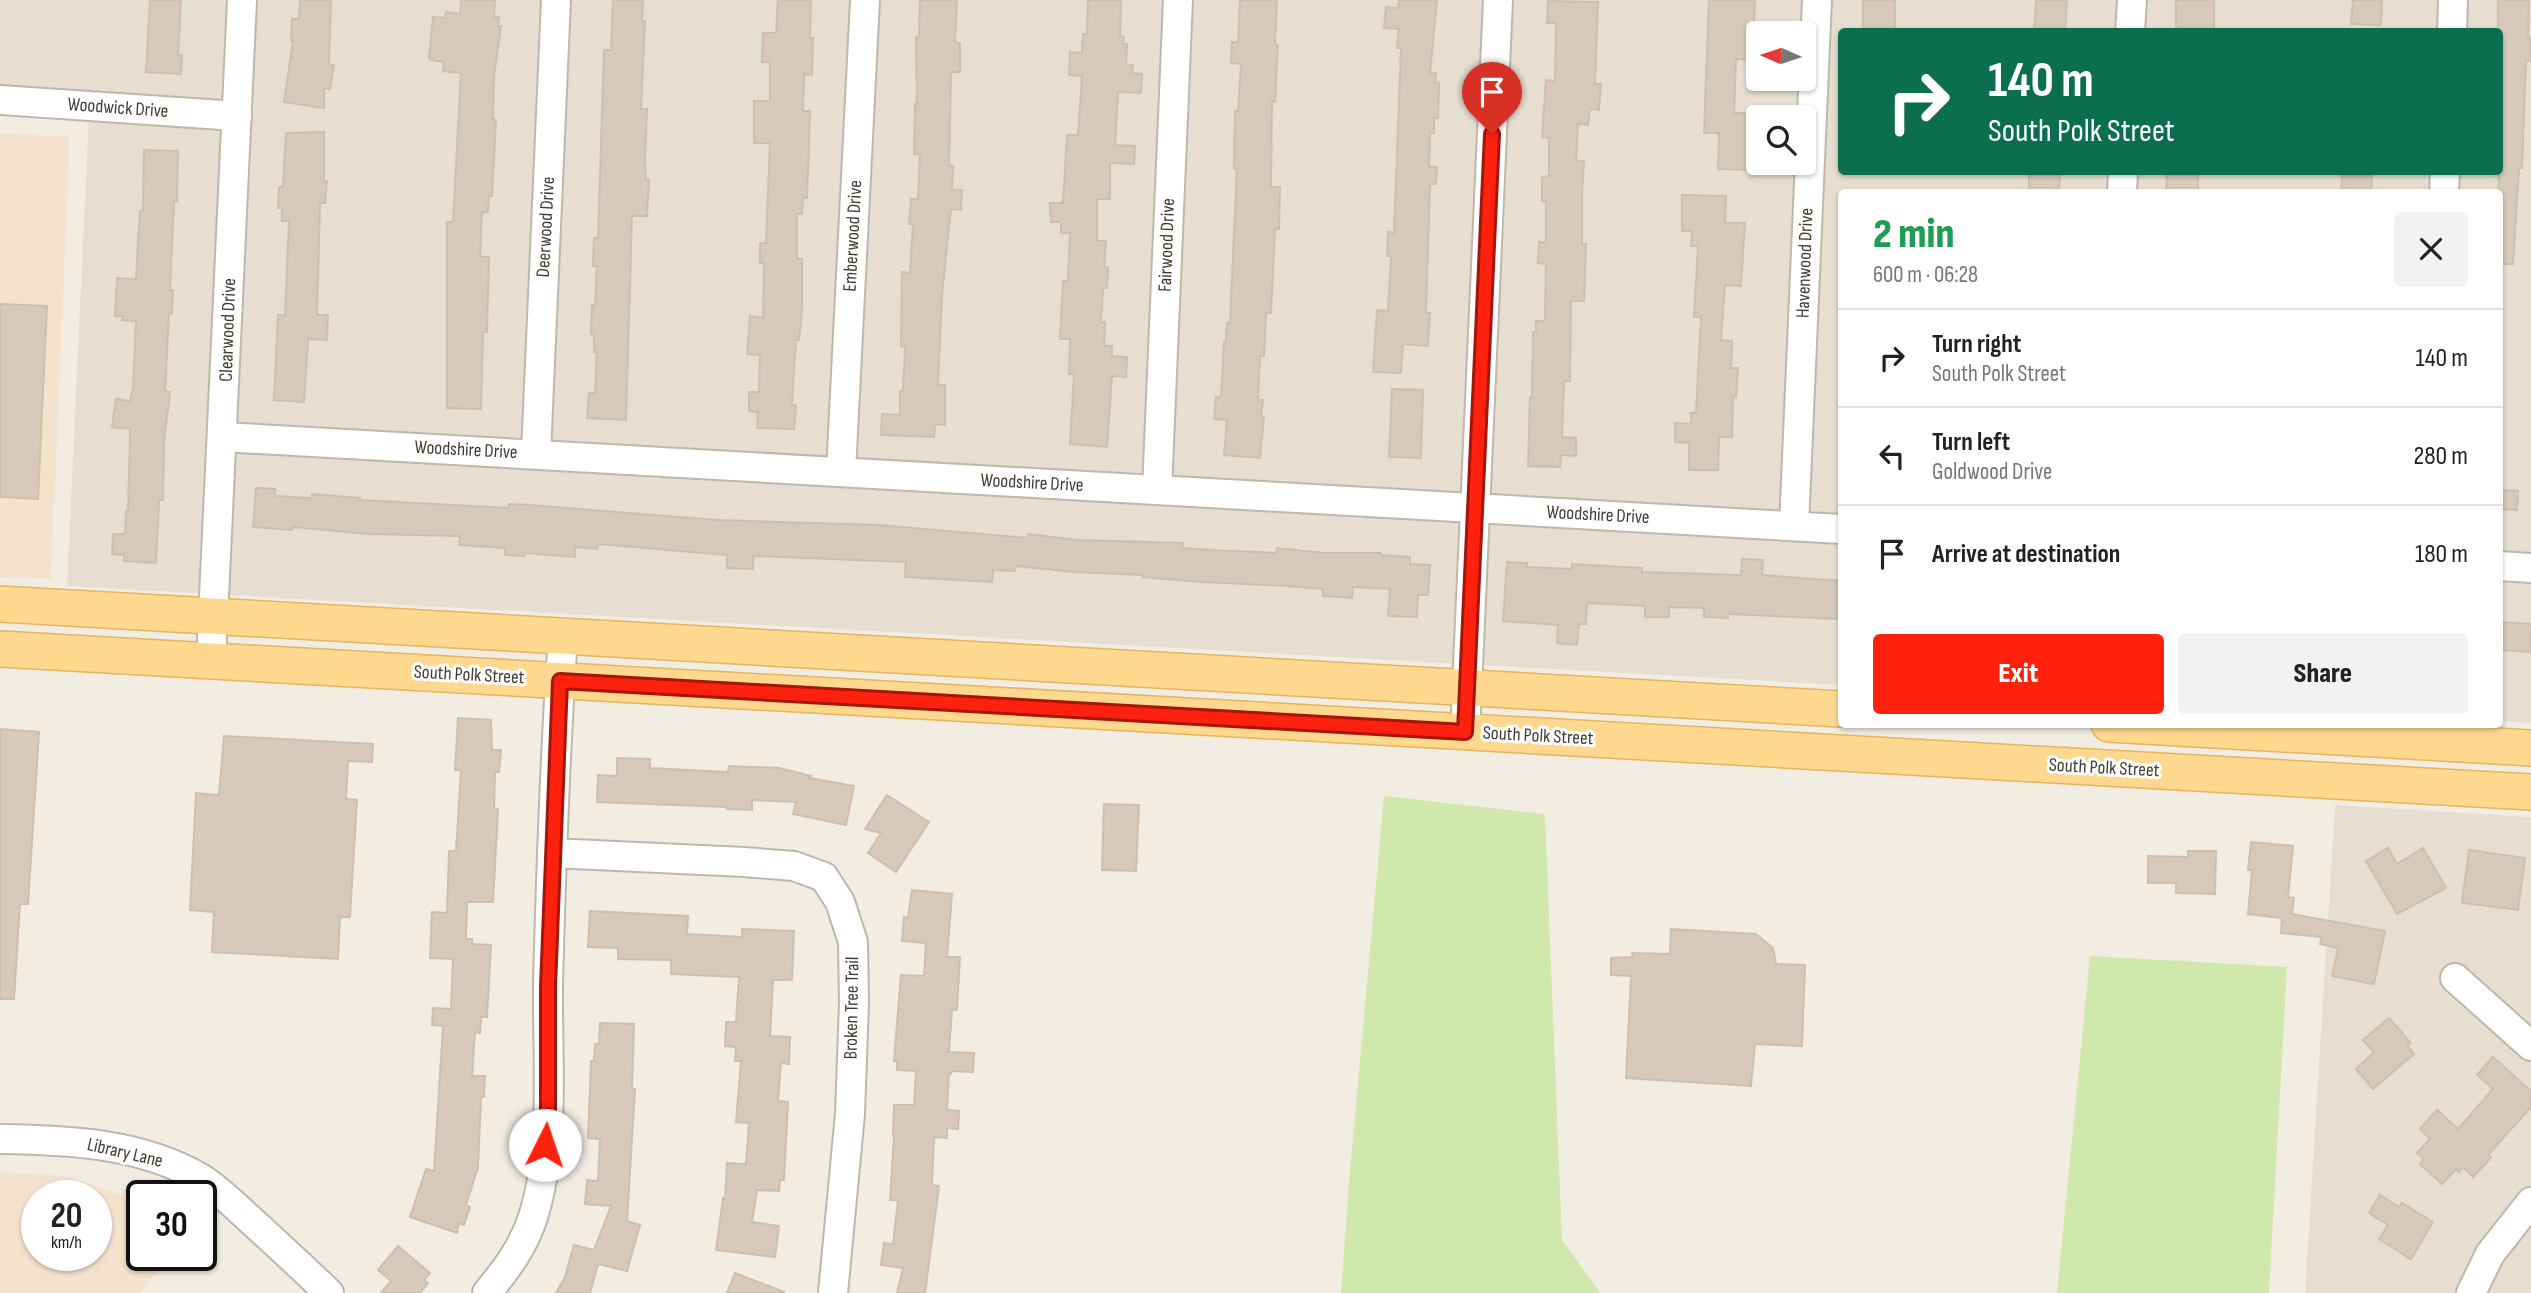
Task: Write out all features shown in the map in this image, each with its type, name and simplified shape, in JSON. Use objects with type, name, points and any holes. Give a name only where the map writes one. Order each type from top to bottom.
[{"type":"main road","points":[[0,604],[1838,709]]},
{"type":"main road","name":"South Polk Street","points":[[0,649],[2531,792]]},
{"type":"main road","points":[[1058,709],[1060,664]]},
{"type":"main road","points":[[2142,770],[2146,728]]},
{"type":"main road","points":[[2164,728],[2531,748]]},
{"type":"street","name":"Clearwood Drive","points":[[211,661],[242,0]]},
{"type":"street","name":"Deerwood Drive","points":[[536,454],[556,0]]},
{"type":"street","name":"Emberwood Drive","points":[[841,472],[865,0]]},
{"type":"street","name":"Fairwood Drive","points":[[1157,490],[1178,0]]},
{"type":"street","points":[[1465,732],[1498,0]]},
{"type":"street","name":"Havenwood Drive","points":[[1794,526],[1817,0]]},
{"type":"street","points":[[2130,28],[2132,0]]},
{"type":"street","points":[[2452,28],[2453,0]]},
{"type":"street","name":"Woodwick Drive","points":[[0,100],[237,116]]},
{"type":"street","name":"Woodshire Drive","points":[[223,437],[1838,529]]},
{"type":"street","points":[[2503,566],[2531,568]]},
{"type":"street","points":[[487,1293],[519,1252],[533,1216],[543,1168],[548,1122],[552,853],[564,636]]},
{"type":"street","name":"Broken Tree Trail","points":[[552,853],[794,866],[824,877],[840,902],[853,942],[853,1003],[850,1114],[833,1293]]},
{"type":"street","points":[[2455,978],[2531,1045]]},
{"type":"street","name":"Library Lane","points":[[0,1139],[93,1144],[174,1164],[204,1180],[231,1202],[330,1293]]},
{"type":"street","points":[[2471,1293],[2490,1254],[2531,1202]]},
{"type":"shaded area","points":[[0,0],[2531,0],[2531,723],[2503,721],[2503,189],[1838,189],[1838,685],[67,586],[90,92],[0,86]]},
{"type":"shaded area","points":[[0,133],[70,137],[51,579],[0,577]]},
{"type":"shaded area","points":[[2335,805],[2531,817],[2531,1293],[2305,1293]]},
{"type":"shaded area","points":[[0,1172],[68,1176],[79,1180],[21,1180],[21,1271],[112,1271],[112,1192],[126,1197],[126,1271],[157,1271],[140,1293],[0,1293]]},
{"type":"green space","points":[[1384,796],[1545,814],[1562,1240],[1600,1293],[1341,1293]]},
{"type":"green space","points":[[2090,956],[2287,967],[2269,1293],[2057,1293]]},
{"type":"building","points":[[150,0],[181,0],[178,55],[182,55],[181,74],[146,72]]},
{"type":"building","points":[[300,0],[331,0],[329,64],[334,65],[330,89],[324,88],[324,108],[284,102],[293,41],[292,19],[299,19]]},
{"type":"building","points":[[461,0],[495,0],[494,17],[499,17],[498,26],[501,26],[494,76],[493,120],[496,120],[492,196],[489,196],[488,212],[482,212],[480,257],[489,257],[481,409],[447,408],[447,222],[453,222],[461,73],[443,71],[444,62],[429,58],[433,17],[445,18],[446,12],[460,14]]},
{"type":"building","points":[[613,0],[643,0],[642,21],[645,21],[641,109],[647,109],[645,158],[646,180],[649,180],[647,216],[632,216],[626,420],[587,418],[589,393],[595,393],[597,352],[594,352],[594,335],[591,334],[597,266],[593,266],[594,238],[598,238],[604,50],[611,50]]},
{"type":"building","points":[[778,0],[811,0],[810,38],[813,38],[812,75],[804,74],[803,111],[810,111],[807,198],[803,198],[802,214],[797,214],[797,259],[802,259],[802,310],[794,368],[794,429],[757,428],[758,412],[749,411],[749,392],[759,392],[760,355],[747,354],[750,316],[763,318],[764,263],[760,263],[760,243],[766,243],[770,143],[754,143],[754,101],[770,101],[770,62],[762,62],[763,33],[776,33]]},
{"type":"building","points":[[920,0],[957,0],[955,43],[960,43],[960,72],[951,72],[949,166],[953,166],[952,190],[962,190],[961,210],[951,209],[942,295],[938,385],[945,385],[945,425],[935,424],[934,437],[881,435],[882,414],[900,415],[900,391],[903,391],[905,347],[901,346],[902,272],[910,273],[913,224],[909,224],[911,199],[918,199],[920,154],[914,154],[915,104],[917,105],[916,37],[919,37]]},
{"type":"building","points":[[1088,0],[1121,0],[1120,36],[1124,37],[1123,44],[1127,44],[1126,64],[1133,65],[1132,73],[1142,74],[1141,93],[1118,92],[1115,145],[1135,146],[1134,164],[1110,163],[1110,199],[1097,199],[1097,241],[1106,241],[1104,267],[1108,267],[1107,288],[1103,288],[1101,322],[1105,322],[1104,346],[1112,346],[1112,356],[1127,357],[1126,377],[1112,376],[1107,447],[1070,444],[1074,374],[1069,374],[1070,339],[1060,339],[1063,281],[1068,281],[1070,233],[1061,233],[1061,222],[1051,222],[1050,203],[1063,203],[1067,135],[1078,135],[1082,76],[1069,75],[1070,52],[1082,53],[1083,34],[1087,34]]},
{"type":"building","points":[[1240,0],[1277,0],[1275,45],[1278,45],[1275,102],[1272,101],[1271,187],[1280,187],[1279,229],[1275,229],[1271,313],[1266,313],[1264,356],[1260,356],[1258,400],[1263,400],[1261,417],[1264,417],[1260,458],[1224,455],[1227,420],[1214,419],[1216,397],[1221,397],[1224,342],[1227,323],[1230,323],[1237,169],[1234,169],[1235,111],[1238,111],[1241,64],[1231,63],[1232,42],[1238,43]]},
{"type":"building","points":[[1399,0],[1437,0],[1430,73],[1436,73],[1435,83],[1439,83],[1438,118],[1434,118],[1434,133],[1430,133],[1429,167],[1437,167],[1436,184],[1430,184],[1426,313],[1430,313],[1428,346],[1403,344],[1401,373],[1373,372],[1377,310],[1388,311],[1391,256],[1387,256],[1388,232],[1394,233],[1401,48],[1397,48],[1399,29],[1384,28],[1386,7],[1398,8]]},
{"type":"building","points":[[1709,0],[1755,0],[1754,21],[1746,21],[1746,60],[1736,59],[1734,113],[1746,113],[1746,170],[1718,169],[1719,133],[1704,133]]},
{"type":"building","points":[[1863,0],[1895,0],[1895,28],[1863,28]]},
{"type":"building","points":[[2036,0],[2067,0],[2065,28],[2034,28]]},
{"type":"building","points":[[2176,0],[2214,0],[2214,28],[2176,28]]},
{"type":"building","points":[[2353,0],[2382,0],[2381,25],[2351,24]]},
{"type":"building","points":[[2498,0],[2529,0],[2528,37],[2531,38],[2531,61],[2526,61],[2522,168],[2519,168],[2513,264],[2503,264],[2503,189],[2499,189],[2499,175],[2503,175],[2503,28],[2498,28]]},
{"type":"building","points":[[1548,1],[1598,2],[1595,84],[1601,84],[1599,110],[1590,109],[1588,125],[1578,124],[1576,161],[1584,161],[1584,301],[1571,301],[1570,381],[1564,381],[1562,437],[1576,438],[1576,456],[1561,455],[1560,467],[1528,466],[1533,332],[1536,332],[1536,321],[1545,321],[1546,264],[1538,263],[1539,242],[1546,243],[1546,201],[1542,201],[1542,177],[1549,176],[1549,138],[1542,137],[1546,80],[1555,81],[1556,23],[1547,23]]},
{"type":"building","points":[[324,132],[324,181],[327,181],[325,203],[320,203],[317,315],[328,315],[327,340],[308,339],[304,402],[274,400],[278,315],[285,315],[289,221],[282,221],[282,208],[278,208],[279,187],[283,187],[286,133]]},
{"type":"building","points":[[144,150],[178,151],[170,290],[173,290],[172,314],[169,313],[165,391],[170,392],[164,441],[163,500],[159,500],[156,563],[124,561],[124,555],[112,554],[113,534],[125,534],[130,429],[112,427],[116,399],[130,401],[136,321],[122,320],[123,316],[115,316],[117,278],[136,279],[140,211],[143,211]]},
{"type":"building","points":[[2029,175],[2060,175],[2059,189],[2029,189]]},
{"type":"building","points":[[2167,175],[2198,175],[2198,189],[2166,189]]},
{"type":"building","points":[[2342,175],[2372,176],[2371,189],[2341,189]]},
{"type":"building","points":[[1682,195],[1726,196],[1725,223],[1745,223],[1741,286],[1725,285],[1721,340],[1732,341],[1731,368],[1738,368],[1736,397],[1733,396],[1732,437],[1719,437],[1718,470],[1689,470],[1689,443],[1675,442],[1675,423],[1691,424],[1691,413],[1696,413],[1701,317],[1694,317],[1698,246],[1691,246],[1692,231],[1682,231]]},
{"type":"building","points":[[0,304],[47,306],[38,499],[0,497]]},
{"type":"building","points":[[1392,389],[1423,390],[1421,458],[1389,457]]},
{"type":"building","points":[[256,488],[275,489],[275,496],[311,498],[312,494],[360,500],[509,508],[509,504],[529,505],[717,520],[879,525],[1027,538],[1028,534],[1077,540],[1183,543],[1182,548],[1211,550],[1276,553],[1277,548],[1325,553],[1381,553],[1410,557],[1410,564],[1430,565],[1428,595],[1418,595],[1417,617],[1388,616],[1390,589],[1353,587],[1352,598],[1323,596],[1323,589],[1016,566],[1015,571],[993,570],[992,582],[905,577],[906,562],[753,556],[753,569],[727,568],[727,555],[598,544],[597,549],[575,547],[575,557],[524,553],[524,556],[505,555],[505,548],[459,545],[460,536],[253,527]]},
{"type":"building","points":[[2503,490],[2518,491],[2517,510],[2503,509]]},
{"type":"building","points":[[1742,559],[1763,560],[1762,575],[1838,581],[1838,619],[1728,614],[1728,618],[1704,617],[1704,608],[1669,607],[1669,617],[1645,617],[1645,606],[1587,603],[1586,624],[1579,624],[1577,645],[1557,643],[1558,625],[1503,621],[1507,562],[1527,563],[1527,567],[1572,569],[1572,564],[1642,568],[1642,572],[1741,575]]},
{"type":"building","points":[[2503,622],[2531,624],[2531,652],[2503,650]]},
{"type":"building","points":[[458,718],[491,720],[492,750],[501,750],[499,772],[495,772],[494,808],[498,809],[493,902],[467,902],[466,939],[472,939],[472,944],[491,945],[487,1017],[481,1017],[480,1033],[475,1032],[472,1076],[485,1076],[484,1097],[481,1097],[478,1167],[466,1205],[470,1207],[464,1225],[459,1223],[457,1233],[410,1217],[426,1169],[434,1171],[443,1026],[432,1025],[433,1008],[451,1009],[453,959],[430,958],[432,912],[447,913],[449,851],[456,851],[461,770],[455,770]]},
{"type":"building","points":[[0,729],[39,732],[28,904],[20,904],[14,999],[0,999]]},
{"type":"building","points":[[224,736],[373,744],[372,762],[348,761],[346,799],[357,800],[350,917],[340,917],[338,959],[212,952],[214,912],[190,910],[196,793],[219,795]]},
{"type":"building","points":[[617,758],[650,759],[650,768],[728,772],[729,766],[779,768],[811,776],[810,778],[854,786],[846,825],[793,814],[796,802],[752,800],[752,810],[597,802],[598,775],[617,776]]},
{"type":"building","points":[[887,795],[929,822],[896,872],[868,853],[881,833],[865,829]]},
{"type":"building","points":[[1104,804],[1139,805],[1136,871],[1102,870]]},
{"type":"building","points":[[2251,842],[2293,846],[2288,897],[2294,898],[2292,914],[2385,931],[2374,984],[2332,976],[2338,948],[2320,944],[2322,937],[2281,933],[2282,918],[2248,914],[2252,870],[2248,870]]},
{"type":"building","points":[[2388,848],[2397,864],[2423,848],[2446,888],[2397,914],[2366,861]]},
{"type":"building","points":[[2469,850],[2525,858],[2518,910],[2462,903]]},
{"type":"building","points":[[2188,851],[2216,851],[2215,894],[2176,893],[2176,883],[2148,883],[2148,856],[2188,857]]},
{"type":"building","points":[[912,890],[952,894],[947,957],[960,957],[957,1010],[952,1010],[949,1052],[974,1053],[973,1072],[949,1073],[947,1110],[959,1111],[958,1129],[947,1128],[947,1138],[934,1137],[932,1185],[939,1186],[925,1293],[897,1293],[903,1268],[881,1265],[884,1243],[893,1244],[898,1200],[890,1200],[894,1105],[914,1105],[916,1071],[897,1070],[897,1061],[894,1061],[901,975],[924,976],[926,943],[902,941],[904,917],[908,918]]},
{"type":"building","points":[[590,911],[688,916],[687,934],[742,937],[742,929],[794,931],[792,980],[773,980],[770,1036],[790,1037],[789,1064],[781,1063],[778,1101],[788,1102],[784,1180],[780,1180],[779,1191],[757,1190],[752,1222],[779,1226],[775,1257],[716,1250],[723,1198],[725,1199],[727,1163],[746,1164],[749,1123],[736,1122],[741,1061],[735,1061],[736,1047],[725,1046],[726,1022],[736,1022],[739,977],[671,974],[671,960],[618,959],[618,948],[588,947]]},
{"type":"building","points":[[1671,929],[1756,934],[1773,948],[1776,964],[1805,965],[1802,1046],[1755,1044],[1751,1086],[1626,1078],[1631,976],[1611,975],[1611,958],[1633,957],[1632,953],[1670,954]]},
{"type":"building","points":[[2389,1018],[2411,1043],[2407,1046],[2414,1054],[2373,1089],[2356,1069],[2374,1052],[2363,1040]]},
{"type":"building","points":[[600,1023],[634,1024],[632,1089],[635,1089],[627,1221],[640,1225],[627,1271],[598,1264],[590,1293],[556,1293],[565,1277],[574,1245],[594,1250],[611,1206],[585,1204],[587,1180],[598,1181],[600,1139],[588,1138],[591,1061],[594,1061],[595,1044],[599,1044]]},
{"type":"building","points":[[2493,1057],[2531,1091],[2531,1107],[2488,1155],[2491,1158],[2473,1177],[2463,1167],[2459,1172],[2456,1169],[2442,1184],[2420,1164],[2424,1159],[2417,1153],[2430,1139],[2420,1129],[2437,1110],[2458,1129],[2493,1089],[2477,1075]]},
{"type":"building","points":[[2380,1195],[2399,1207],[2402,1203],[2433,1222],[2411,1259],[2379,1239],[2388,1225],[2369,1213]]},
{"type":"building","points":[[398,1246],[430,1273],[424,1280],[428,1283],[420,1293],[381,1293],[391,1281],[378,1270]]},
{"type":"building","points":[[735,1273],[784,1292],[784,1293],[727,1293]]},
{"type":"route","points":[[545,1145],[548,1122],[551,880],[560,681],[1465,732],[1492,134]]}]
